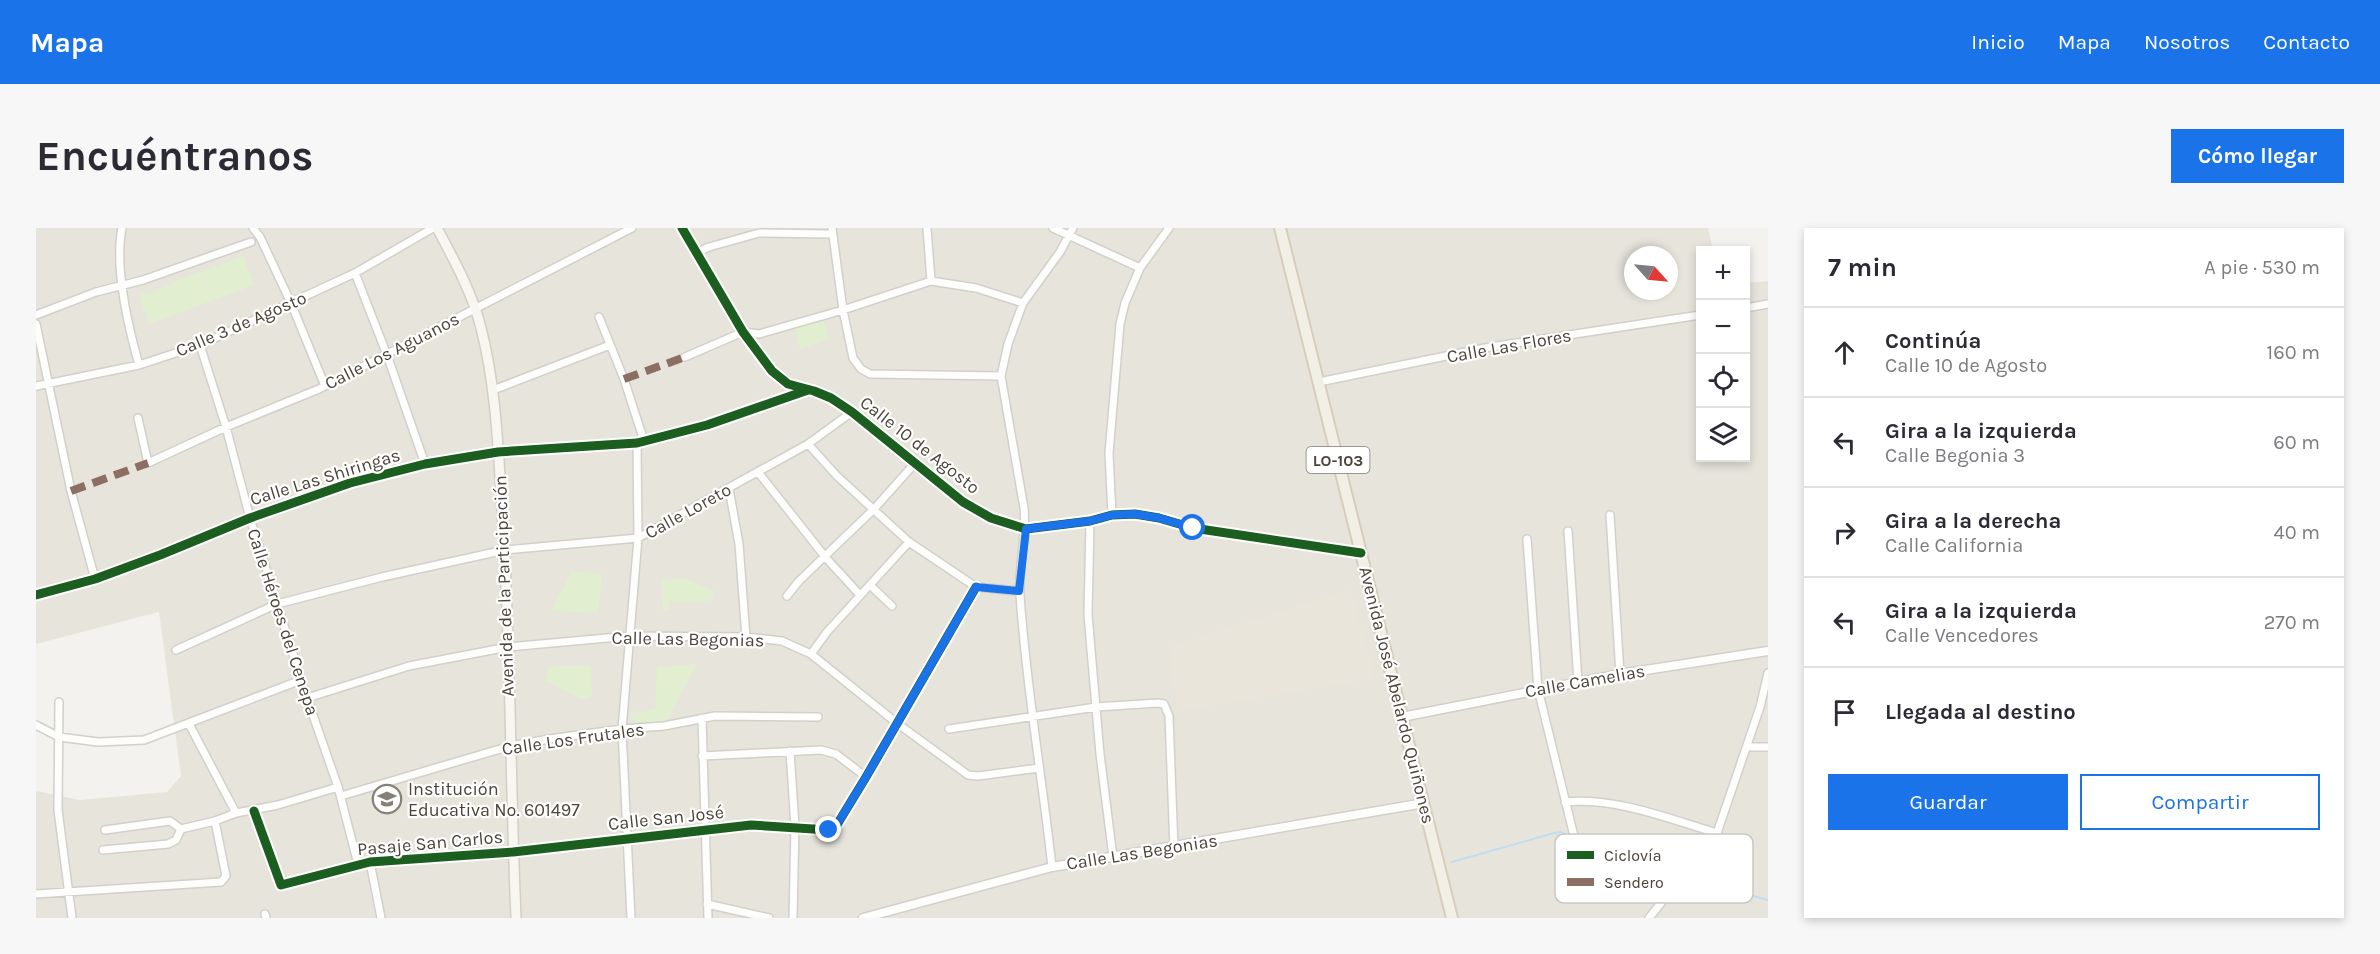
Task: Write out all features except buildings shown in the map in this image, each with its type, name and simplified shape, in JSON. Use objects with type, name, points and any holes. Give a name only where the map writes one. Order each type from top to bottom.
[{"type":"main road","name":"Avenida de la Participación","points":[[435,228],[468,288],[475,307],[493,390],[505,549],[516,918]]},
{"type":"main road","name":"Avenida José Abelardo Quiñones","points":[[1280,228],[1452,918]]},
{"type":"street","points":[[122,228],[118,254],[129,328],[139,365]]},
{"type":"street","points":[[253,228],[260,237],[291,303],[325,386]]},
{"type":"street","name":"Calle 3 de Agosto","points":[[36,386],[139,365],[201,345],[354,273],[435,228]]},
{"type":"street","name":"Calle Los Aguanos","points":[[138,418],[148,463],[226,427],[325,386],[632,228]]},
{"type":"street","name":"Calle 10 de Agosto","points":[[682,228],[743,332],[772,371],[788,384],[831,398],[852,412],[963,502],[991,518],[1026,529],[1090,521],[1112,515],[1135,514],[1193,528],[1361,553]]},
{"type":"street","points":[[927,228],[931,281]]},
{"type":"street","points":[[1053,228],[1068,237],[1140,268]]},
{"type":"street","points":[[1052,867],[1031,716],[1019,591],[1026,529],[1001,376],[1008,344],[1023,303],[1060,252],[1073,228]]},
{"type":"street","points":[[1112,515],[1109,453],[1120,324],[1125,303],[1140,268],[1170,228]]},
{"type":"street","points":[[696,253],[759,233],[831,231],[853,358],[864,372],[870,374],[1001,376]]},
{"type":"street","points":[[36,315],[251,242]]},
{"type":"street","points":[[354,273],[387,355],[425,464]]},
{"type":"street","points":[[685,357],[743,332],[759,334],[843,310],[931,281],[976,288],[1023,303]]},
{"type":"street","points":[[1750,307],[1768,304]]},
{"type":"street","name":"Calle Las Flores","points":[[1319,382],[1490,347],[1696,316]]},
{"type":"street","points":[[599,317],[640,442],[638,538],[622,729],[631,918]]},
{"type":"street","points":[[36,324],[72,491],[95,579]]},
{"type":"street","name":"Calle Héroes del Cenepa","points":[[201,345],[250,518],[307,699],[341,796],[358,864]]},
{"type":"street","points":[[493,390],[610,345]]},
{"type":"street","name":"Calle Las Shiringas","points":[[36,595],[95,579],[250,518],[350,483],[425,464],[498,452],[640,442],[707,425],[809,390]]},
{"type":"street","name":"Calle Loreto","points":[[176,650],[277,604],[382,577],[505,549],[638,538],[808,444],[852,412]]},
{"type":"street","points":[[808,444],[837,476],[909,542],[976,587],[1019,591]]},
{"type":"street","points":[[788,596],[799,581],[874,509],[916,462]]},
{"type":"street","points":[[758,472],[825,558],[860,595]]},
{"type":"street","points":[[729,489],[739,544],[746,637]]},
{"type":"street","points":[[1610,515],[1620,674]]},
{"type":"street","points":[[1090,521],[1088,615],[1095,707],[1113,857]]},
{"type":"street","points":[[1568,531],[1578,682]]},
{"type":"street","points":[[1527,539],[1538,689],[1573,834]]},
{"type":"street","points":[[811,654],[860,595],[909,542]]},
{"type":"street","points":[[870,585],[892,606]]},
{"type":"street","points":[[702,756],[821,750],[836,754],[866,777],[976,587]]},
{"type":"street","name":"Calle Las Begonias","points":[[307,699],[409,666],[508,647],[629,636],[746,637],[782,641],[811,654],[897,724],[973,776],[1039,768]]},
{"type":"street","points":[[1768,642],[1768,657]]},
{"type":"street","name":"Calle Camelias","points":[[1402,717],[1620,674],[1768,651]]},
{"type":"street","points":[[1565,802],[1584,801],[1622,806],[1718,833],[1760,707],[1768,673]]},
{"type":"street","points":[[36,724],[59,737],[122,743],[144,740],[301,680]]},
{"type":"street","points":[[59,702],[58,810],[72,918]]},
{"type":"street","points":[[949,729],[1095,707],[1162,703],[1166,706],[1169,716],[1174,848]]},
{"type":"street","name":"Calle Los Frutales","points":[[341,796],[510,746],[622,729],[664,726],[715,716],[818,717]]},
{"type":"street","points":[[702,718],[708,918]]},
{"type":"street","points":[[189,724],[236,813]]},
{"type":"street","points":[[1747,747],[1768,747]]},
{"type":"street","points":[[790,751],[795,826],[793,918]]},
{"type":"street","name":"Calle San José","points":[[513,852],[751,825],[795,826],[829,830],[835,826],[866,777]]},
{"type":"street","points":[[105,830],[170,821],[181,829],[338,787]]},
{"type":"street","name":"Calle Las Begonias","points":[[863,918],[1052,867],[1174,848],[1424,803]]},
{"type":"street","name":"Pasaje San Carlos","points":[[254,811],[280,885],[370,862],[513,852]]},
{"type":"street","points":[[36,894],[221,882],[226,876],[215,821]]},
{"type":"street","points":[[103,850],[168,844],[176,840],[181,829]]},
{"type":"street","points":[[370,862],[381,918]]},
{"type":"street","points":[[1649,918],[1661,903]]},
{"type":"street","points":[[707,904],[769,918]]},
{"type":"shaded area","points":[[36,228],[1708,228],[1712,246],[1696,246],[1696,462],[1750,462],[1750,283],[1768,281],[1768,918],[36,918],[36,791],[80,800],[167,792],[181,776],[159,612],[36,644]]},
{"type":"shaded area","points":[[1350,590],[1375,678],[1178,711],[1170,646]]},
{"type":"green space","points":[[243,256],[254,285],[149,324],[139,295],[157,291],[178,280]]},
{"type":"green space","points":[[816,319],[823,319],[829,339],[800,349],[795,328]]},
{"type":"green space","points":[[572,571],[602,574],[598,613],[551,611]]},
{"type":"green space","points":[[684,578],[714,591],[712,600],[691,603],[669,601],[669,610],[663,610],[661,580]]},
{"type":"green space","points":[[697,664],[666,723],[635,724],[629,711],[643,712],[655,708],[657,667]]},
{"type":"green space","points":[[591,665],[592,696],[583,700],[545,680],[549,666]]},
{"type":"waterway","points":[[1452,862],[1554,833],[1564,834]]},
{"type":"waterway","points":[[1753,896],[1768,900]]},
{"type":"marked path","points":[[624,379],[685,357]]},
{"type":"marked path","points":[[71,491],[148,463]]},
{"type":"cycle path","points":[[682,228],[743,332],[772,371],[788,384],[831,398],[852,412],[963,502],[991,518],[1026,529],[1090,521],[1112,515],[1135,514],[1193,528],[1361,553]]},
{"type":"cycle path","points":[[36,595],[95,579],[250,518],[350,483],[425,464],[498,452],[637,443],[707,425],[808,390]]},
{"type":"cycle path","points":[[254,811],[281,885],[370,862],[513,852],[751,825],[829,830],[838,823],[866,777],[976,587]]},
{"type":"place","name":"Institución Educativa No. 601497","points":[[387,799]]},
{"type":"route","points":[[829,830],[838,823],[866,777],[976,587],[1019,591],[1026,529],[1090,521],[1112,515],[1135,514],[1193,528]]}]
